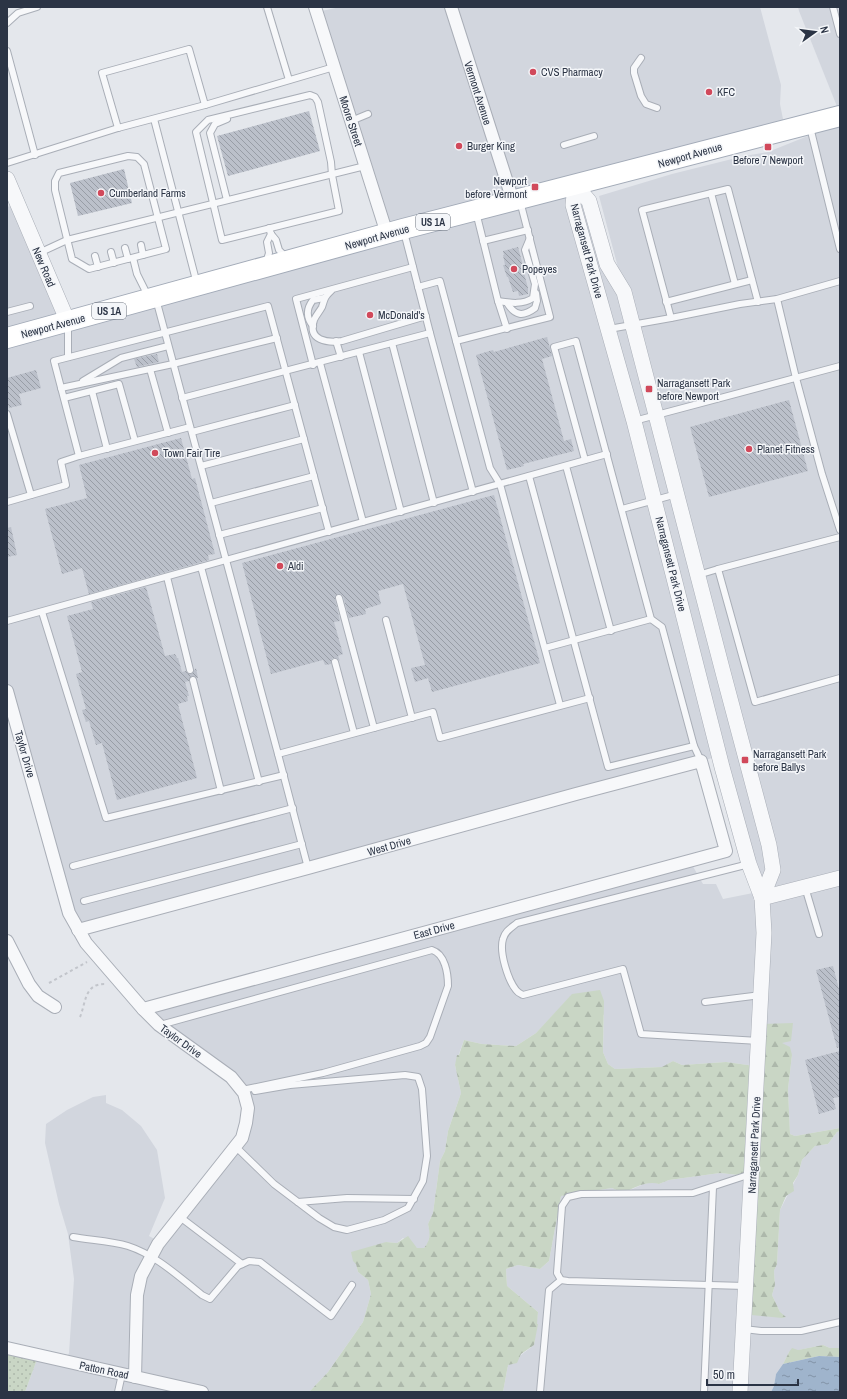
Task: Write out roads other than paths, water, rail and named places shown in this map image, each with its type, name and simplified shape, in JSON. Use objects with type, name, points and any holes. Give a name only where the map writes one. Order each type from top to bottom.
[{"type":"main road","name":"Newport Avenue","points":[[7,338],[395,232],[840,116]]},
{"type":"street","name":"Moore Street","points":[[315,7],[365,166],[395,232]]},
{"type":"street","name":"Vermont Avenue","points":[[451,7],[517,200]]},
{"type":"street","name":"New Road","points":[[7,179],[12,206],[38,253],[68,322]]},
{"type":"street","name":"Narragansett Park Drive","points":[[575,185],[589,201],[607,264],[624,292],[633,324],[769,845],[773,870],[762,898]]},
{"type":"street","name":"Narragansett Park Drive","points":[[575,185],[573,206],[634,421],[720,760],[749,864],[762,898],[764,933],[740,1392]]},
{"type":"street","name":"Taylor Drive","points":[[7,691],[69,912],[78,930],[97,956],[158,1025],[231,1077],[243,1092]]},
{"type":"street","name":"West Drive","points":[[78,930],[701,761]]},
{"type":"street","name":"East Drive","points":[[143,1009],[726,850],[701,761]]},
{"type":"street","points":[[762,898],[840,878]]},
{"type":"street","points":[[7,941],[29,984],[38,996],[55,1007]]},
{"type":"street","points":[[135,1377],[137,1295],[142,1276],[158,1244],[242,1138],[248,1108],[243,1092]]},
{"type":"street","name":"Patton Road","points":[[7,1348],[202,1392]]},
{"type":"lane","points":[[7,23],[18,12],[37,7]]},
{"type":"lane","points":[[267,7],[289,80]]},
{"type":"lane","points":[[833,7],[840,34]]},
{"type":"lane","points":[[118,128],[102,73],[189,49],[205,105]]},
{"type":"lane","points":[[7,51],[35,155]]},
{"type":"lane","points":[[641,58],[634,68],[641,96],[646,104],[657,108]]},
{"type":"lane","points":[[7,163],[118,128],[205,105],[334,67]]},
{"type":"lane","points":[[310,95],[315,97],[318,102],[331,162],[332,175],[339,211],[270,231],[222,240],[196,132],[208,120],[310,95]]},
{"type":"lane","points":[[227,200],[210,133],[215,124],[246,111]]},
{"type":"lane","points":[[351,121],[368,114]]},
{"type":"lane","points":[[154,119],[198,286]]},
{"type":"lane","points":[[809,123],[840,250]]},
{"type":"lane","points":[[564,145],[594,136]]},
{"type":"lane","points":[[128,156],[137,157],[144,164],[158,218],[166,250],[89,269],[72,260],[55,190],[55,181],[59,173],[128,156]]},
{"type":"lane","points":[[38,253],[68,240],[90,235],[121,231],[158,218],[365,166]]},
{"type":"lane","points":[[671,318],[642,210],[728,189],[758,302]]},
{"type":"lane","points":[[711,193],[736,284]]},
{"type":"lane","points":[[457,343],[550,317],[528,230],[517,200]]},
{"type":"lane","points":[[476,211],[498,301],[507,328]]},
{"type":"lane","points":[[483,241],[528,230]]},
{"type":"lane","points":[[270,231],[276,240],[279,250],[291,261]]},
{"type":"lane","points":[[265,268],[269,253],[267,242],[270,231]]},
{"type":"lane","points":[[395,232],[413,267],[473,492]]},
{"type":"lane","points":[[90,235],[92,242]]},
{"type":"lane","points":[[507,303],[512,310],[520,314],[528,314],[535,308],[537,301],[535,284],[525,250],[530,238]]},
{"type":"lane","points":[[141,245],[143,255]]},
{"type":"lane","points":[[125,248],[137,274],[152,299],[165,333],[308,868]]},
{"type":"lane","points":[[111,252],[114,263]]},
{"type":"lane","points":[[95,256],[98,267]]},
{"type":"lane","points":[[313,365],[296,300],[413,267]]},
{"type":"lane","points":[[666,302],[752,280]]},
{"type":"lane","points":[[418,287],[440,281],[490,468],[500,484],[560,706]]},
{"type":"lane","points":[[608,329],[740,304],[777,299],[840,281]]},
{"type":"lane","points":[[498,301],[514,304],[527,302],[533,298],[535,284]]},
{"type":"lane","points":[[313,326],[314,319],[322,307],[324,298],[332,290]]},
{"type":"lane","points":[[324,298],[313,300],[309,305],[308,316],[315,333],[323,341],[336,341],[426,316]]},
{"type":"lane","points":[[777,299],[796,378],[822,474],[840,530]]},
{"type":"lane","points":[[7,312],[30,306]]},
{"type":"lane","points":[[80,456],[54,361],[268,306],[329,532]]},
{"type":"lane","name":"New Road","points":[[68,322],[68,358]]},
{"type":"lane","points":[[182,398],[313,365],[430,333]]},
{"type":"lane","points":[[61,388],[173,364],[277,338]]},
{"type":"lane","points":[[336,341],[341,357]]},
{"type":"lane","points":[[585,460],[554,347],[576,342],[651,619],[662,627],[694,746],[701,761]]},
{"type":"lane","points":[[392,343],[434,502]]},
{"type":"lane","points":[[78,384],[121,358],[168,346]]},
{"type":"lane","points":[[359,352],[401,512]]},
{"type":"lane","points":[[320,363],[363,522]]},
{"type":"lane","points":[[634,421],[840,366]]},
{"type":"lane","points":[[150,369],[168,432]]},
{"type":"lane","points":[[64,398],[119,384],[135,441]]},
{"type":"lane","points":[[92,391],[107,449]]},
{"type":"lane","points":[[7,502],[66,485],[61,462],[168,432],[191,430],[295,405]]},
{"type":"lane","points":[[7,414],[31,495]]},
{"type":"lane","points":[[201,466],[304,439]]},
{"type":"lane","points":[[7,621],[607,454]]},
{"type":"lane","points":[[566,466],[611,631]]},
{"type":"lane","points":[[211,503],[314,476]]},
{"type":"lane","points":[[529,476],[608,767],[694,746]]},
{"type":"lane","points":[[622,509],[677,494]]},
{"type":"lane","points":[[219,535],[323,508]]},
{"type":"lane","points":[[698,575],[840,537]]},
{"type":"lane","points":[[201,567],[259,782]]},
{"type":"lane","points":[[718,569],[755,702],[840,678]]},
{"type":"lane","points":[[167,577],[190,670]]},
{"type":"lane","points":[[339,598],[374,728]]},
{"type":"lane","points":[[42,612],[106,818],[284,776]]},
{"type":"lane","points":[[544,648],[651,619]]},
{"type":"lane","points":[[386,620],[412,718]]},
{"type":"lane","points":[[335,662],[354,733]]},
{"type":"lane","points":[[193,680],[221,791]]},
{"type":"lane","points":[[278,754],[433,712],[440,738],[590,698]]},
{"type":"lane","points":[[73,866],[293,808]]},
{"type":"lane","points":[[84,901],[302,844]]},
{"type":"lane","points":[[749,864],[517,924],[507,931],[503,938],[501,948],[510,979],[517,992],[523,995],[623,969],[641,1034],[759,1041]]},
{"type":"lane","points":[[805,887],[819,934]]},
{"type":"lane","points":[[158,1025],[432,950],[437,951],[441,956],[448,979],[448,986],[430,1037],[426,1043],[420,1046],[323,1073],[243,1092]]},
{"type":"lane","points":[[705,1002],[761,995]]},
{"type":"lane","points":[[235,1146],[274,1184],[319,1218],[334,1227],[347,1230],[384,1220],[408,1208],[423,1181],[426,1156],[422,1089],[418,1077],[405,1075],[290,1085],[243,1092]]},
{"type":"lane","points":[[561,1280],[557,1273],[562,1206],[568,1197],[581,1194],[693,1193],[752,1173]]},
{"type":"lane","points":[[704,1392],[708,1285],[714,1187]]},
{"type":"lane","points":[[298,1202],[347,1198],[414,1199]]},
{"type":"lane","points":[[180,1217],[242,1264]]},
{"type":"lane","points":[[73,1237],[126,1245],[151,1256],[202,1295],[210,1299],[238,1266],[249,1261],[260,1262],[331,1316],[352,1285]]},
{"type":"lane","points":[[540,1392],[549,1290],[561,1280],[746,1286]]},
{"type":"lane","points":[[744,1329],[761,1331],[801,1331],[840,1322]]},
{"type":"lane","points":[[118,1392],[122,1374]]},
{"type":"water","points":[[819,1356],[840,1357],[840,1392],[771,1392],[774,1386],[776,1374],[783,1364]]},
{"type":"place","name":"CVS Pharmacy","points":[[533,72]]},
{"type":"place","name":"KFC","points":[[709,92]]},
{"type":"place","name":"Burger King","points":[[459,146]]},
{"type":"place","name":"Before 7 Newport","points":[[768,147]]},
{"type":"place","name":"Newport before Vermont","points":[[535,187]]},
{"type":"place","name":"Cumberland Farms","points":[[101,193]]},
{"type":"place","name":"Popeyes","points":[[514,269]]},
{"type":"place","name":"McDonald's","points":[[370,315]]},
{"type":"place","name":"Narragansett Park before Newport","points":[[649,389]]},
{"type":"place","name":"Planet Fitness","points":[[749,449]]},
{"type":"place","name":"Town Fair Tire","points":[[155,453]]},
{"type":"place","name":"Aldi","points":[[280,566]]},
{"type":"place","name":"Narragansett Park before Ballys","points":[[745,760]]}]
